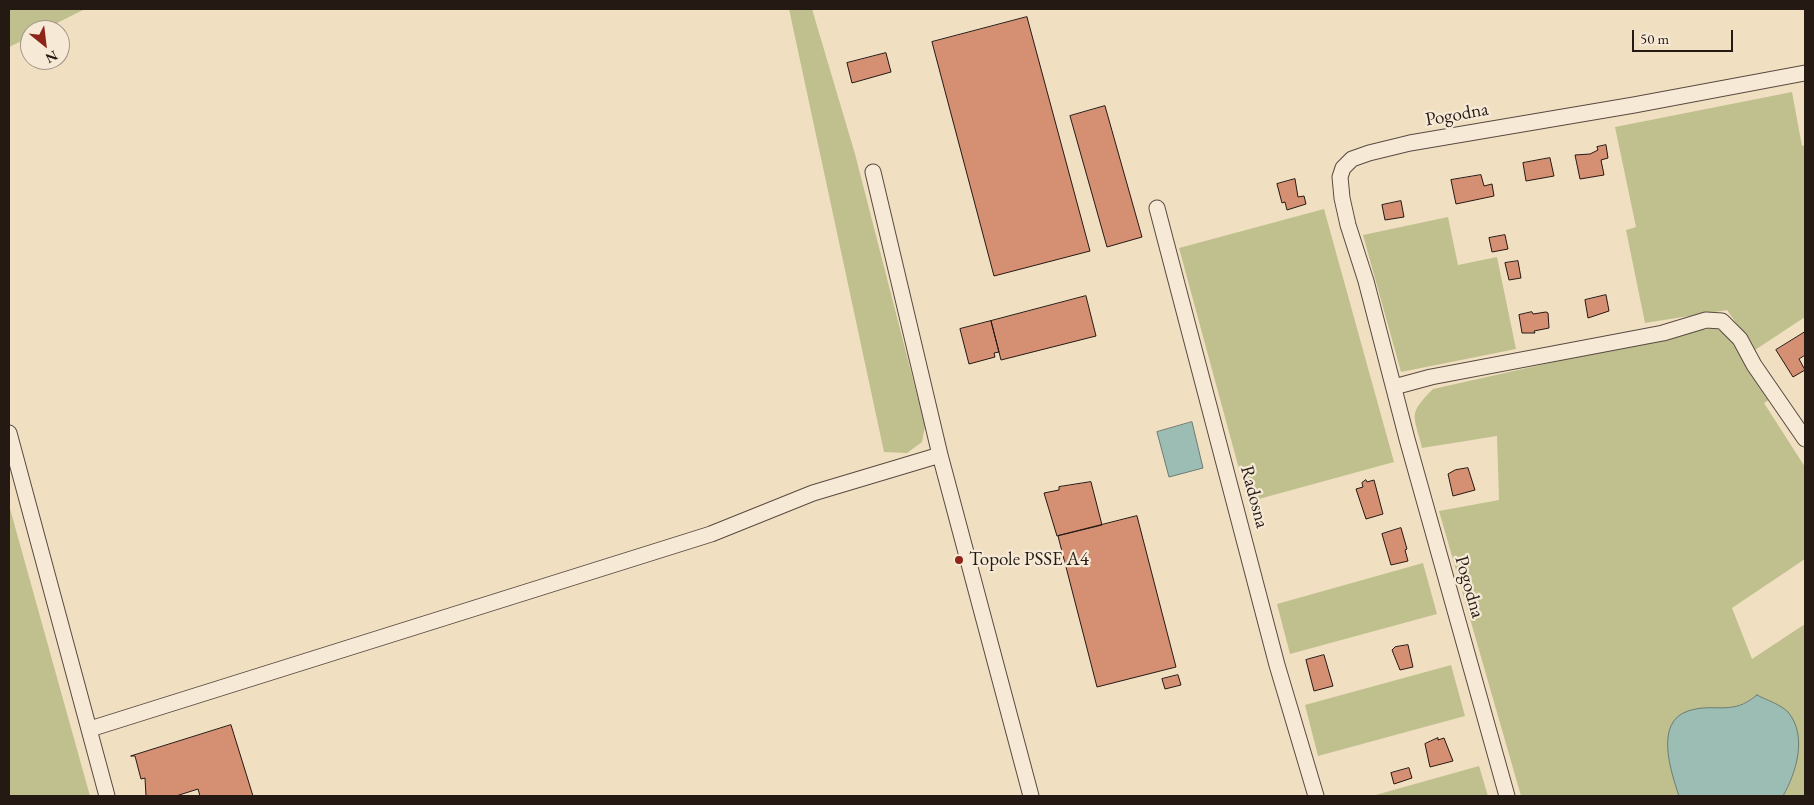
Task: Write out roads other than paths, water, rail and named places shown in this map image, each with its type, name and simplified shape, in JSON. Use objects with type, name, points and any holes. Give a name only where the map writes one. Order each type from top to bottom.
[{"type":"street","name":"Pogodna","points":[[1507,796],[1342,198],[1340,177],[1343,168],[1352,159],[1410,143],[1634,106],[1805,73]]},
{"type":"street","points":[[873,172],[940,455],[1031,796]]},
{"type":"street","name":"Radosna","points":[[1157,208],[1277,665],[1316,796]]},
{"type":"street","points":[[1394,388],[1440,375],[1663,333],[1706,320],[1722,321],[1740,339],[1754,365],[1805,439]]},
{"type":"street","points":[[9,433],[107,796]]},
{"type":"street","points":[[90,729],[711,534],[813,493],[940,455]]},
{"type":"water","points":[[1192,422],[1203,468],[1169,477],[1157,432]]},
{"type":"water","points":[[1757,695],[1785,709],[1794,722],[1797,732],[1799,743],[1796,766],[1783,796],[1679,796],[1669,761],[1668,736],[1671,726],[1678,717],[1688,711],[1739,706]]},
{"type":"place","name":"Topole PSSE A4","points":[[959,560]]}]
